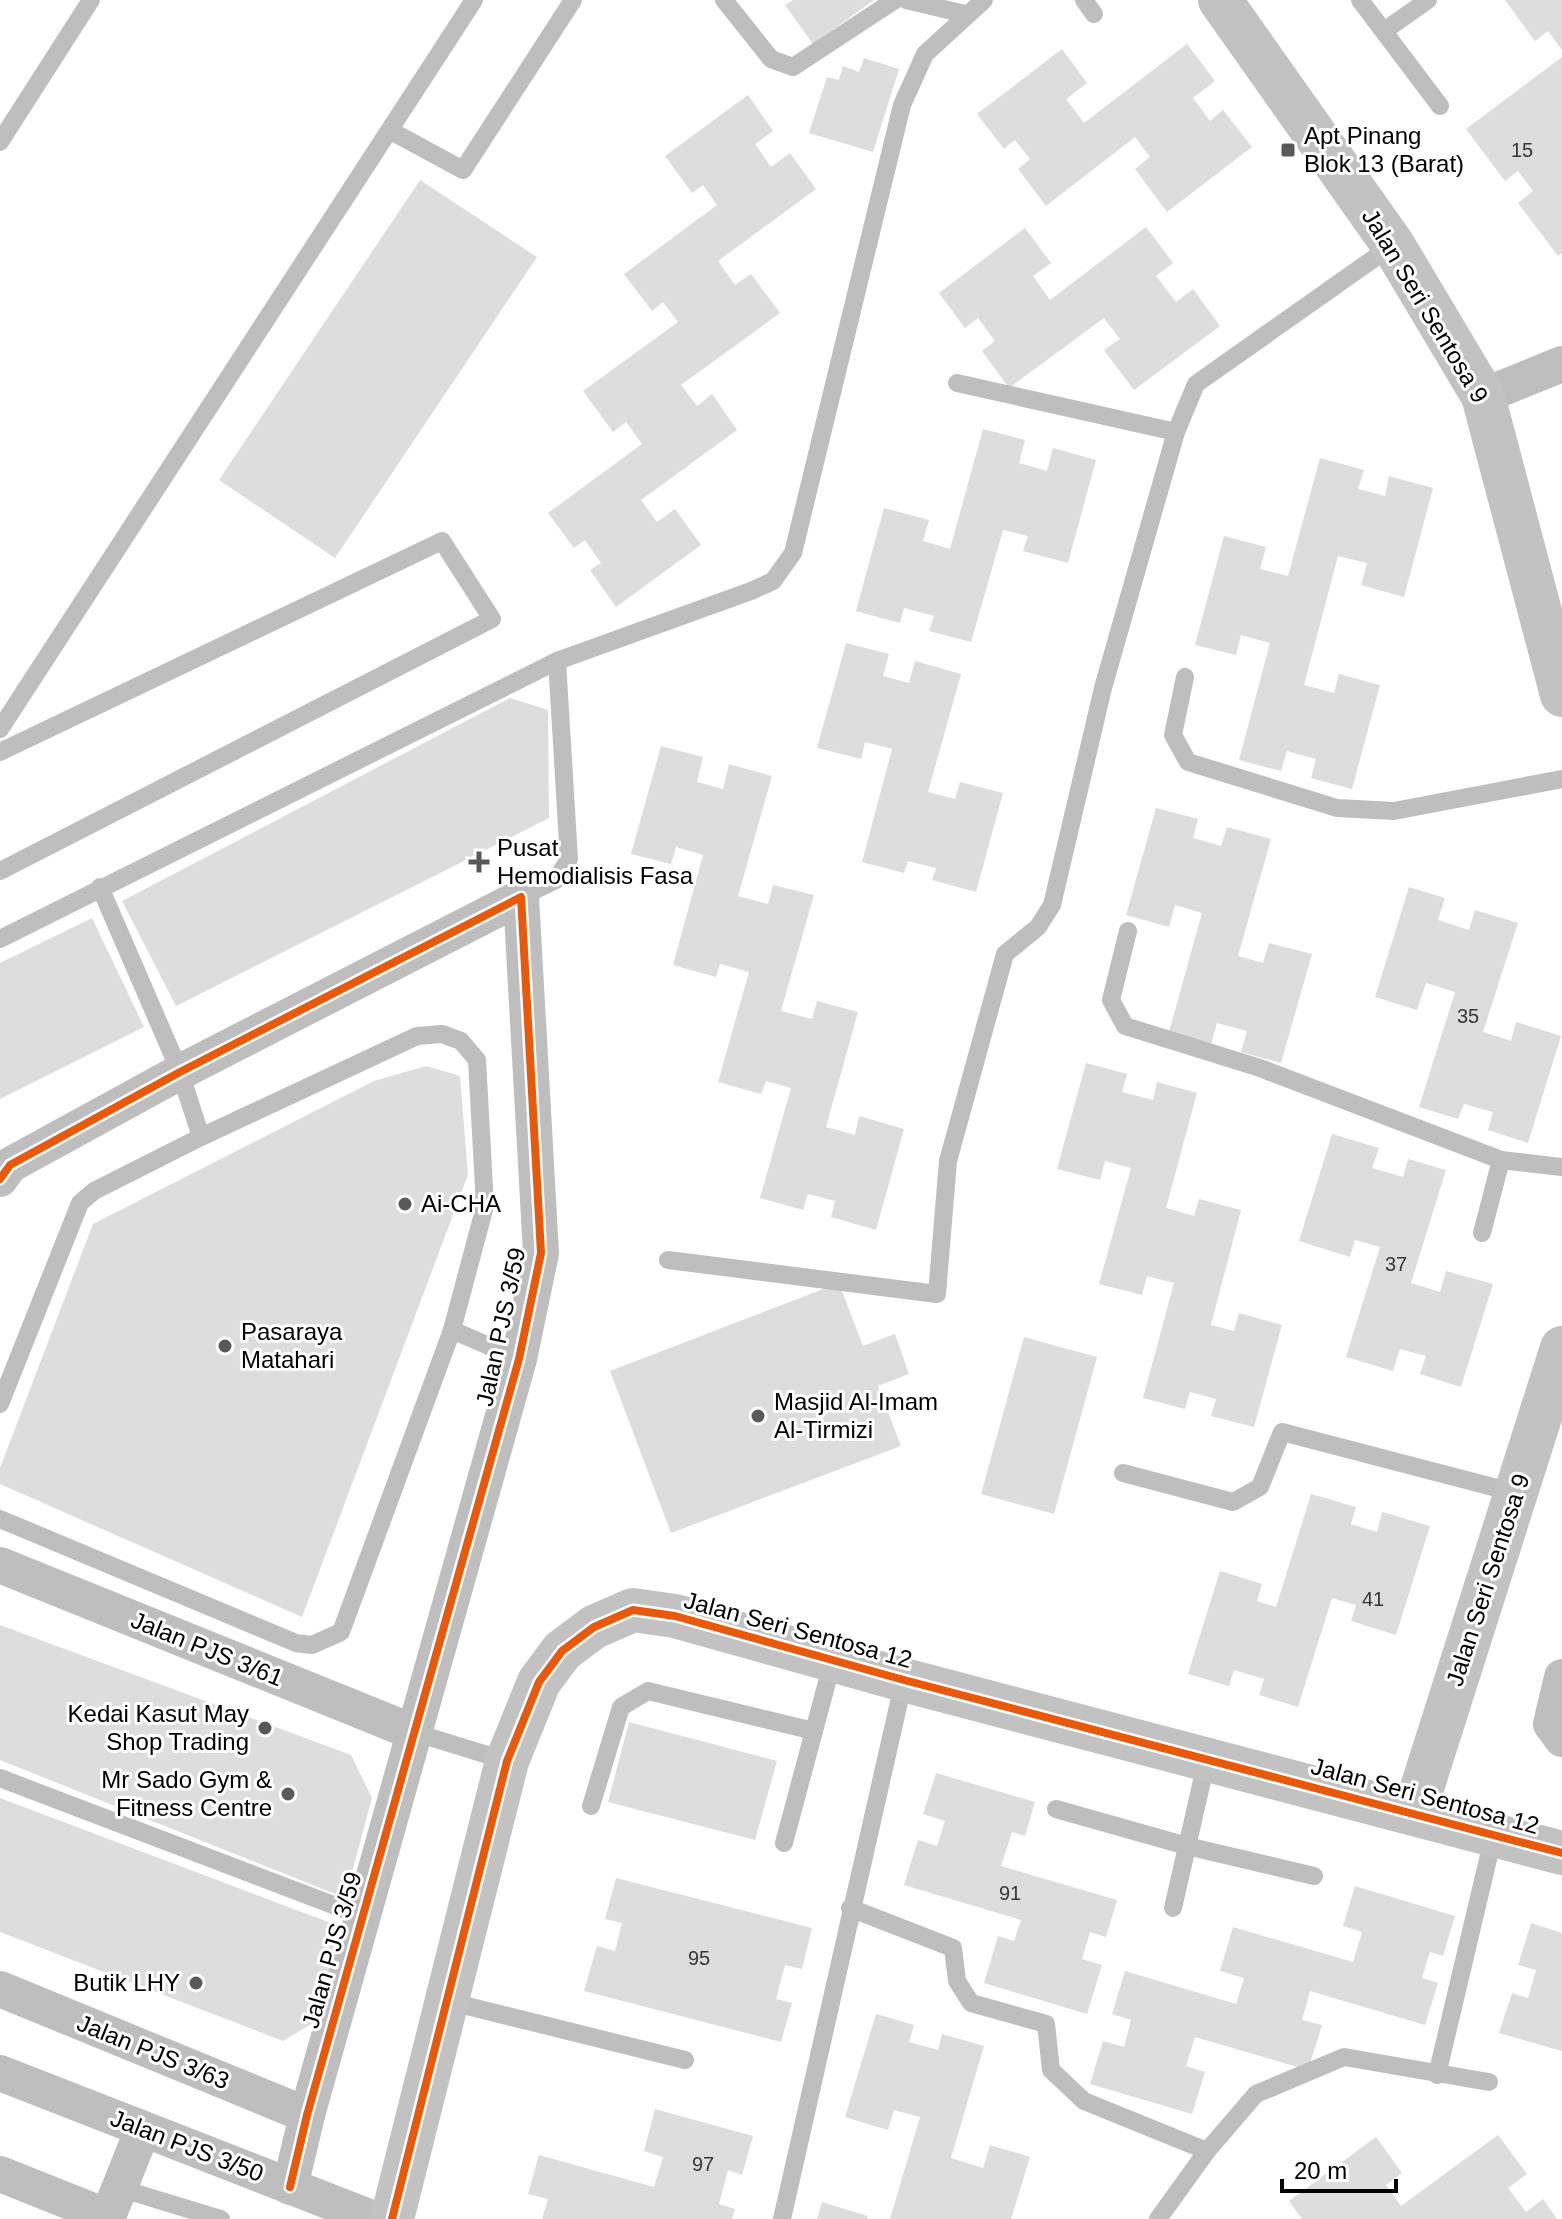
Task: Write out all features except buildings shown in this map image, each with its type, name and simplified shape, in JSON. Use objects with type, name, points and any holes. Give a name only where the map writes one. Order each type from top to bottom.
[{"type":"street","name":"Jalan Seri Sentosa 9","points":[[1220,0],[1393,245],[1483,396],[1552,607],[1562,695]]},
{"type":"street","points":[[1483,396],[1562,364]]},
{"type":"street","points":[[0,1179],[10,1165],[180,1072],[521,897]]},
{"type":"street","name":"Jalan PJS 3/59","points":[[290,2187],[362,1916],[519,1359],[541,1253],[521,897]]},
{"type":"street","name":"Jalan Seri Sentosa 9","points":[[1414,1813],[1559,1367]]},
{"type":"street","name":"Jalan PJS 3/61","points":[[0,1565],[174,1614],[413,1732]]},
{"type":"street","name":"Jalan Seri Sentosa 12","points":[[392,2219],[507,1761],[539,1682],[562,1651],[594,1627],[633,1610],[675,1616],[904,1680],[1562,1853]]},
{"type":"street","points":[[1562,1677],[1551,1724],[1562,1739]]},
{"type":"street","name":"Jalan PJS 3/63","points":[[0,1989],[307,2115]]},
{"type":"street","name":"Jalan PJS 3/50","points":[[0,2073],[374,2219]]},
{"type":"street","points":[[0,2174],[111,2208],[143,2129]]},
{"type":"lane","points":[[0,142],[91,0]]},
{"type":"lane","points":[[0,729],[7,705],[391,131],[474,0]]},
{"type":"lane","points":[[391,131],[463,170],[573,0]]},
{"type":"lane","points":[[724,0],[771,59],[793,67],[895,0]]},
{"type":"lane","points":[[906,0],[965,14]]},
{"type":"lane","points":[[0,939],[557,661],[773,581],[793,553],[902,105],[925,54],[965,14],[984,0]]},
{"type":"lane","points":[[1360,0],[1440,106]]},
{"type":"lane","points":[[1384,31],[1428,0]]},
{"type":"lane","points":[[668,1260],[937,1294],[948,1161],[1005,954],[1038,927],[1052,905],[1103,688],[1176,432],[1196,384],[1393,245]]},
{"type":"lane","points":[[957,383],[1176,432]]},
{"type":"lane","points":[[0,752],[442,541],[492,619],[0,871]]},
{"type":"lane","points":[[521,897],[556,880],[569,859],[557,661]]},
{"type":"lane","points":[[1185,677],[1173,735],[1188,762],[1337,808],[1394,811],[1562,779]]},
{"type":"lane","points":[[100,887],[180,1072],[201,1137]]},
{"type":"lane","points":[[1128,931],[1111,1000],[1125,1026],[1260,1068],[1501,1160],[1562,1167]]},
{"type":"lane","points":[[0,1404],[80,1203],[94,1191],[417,1036],[442,1034],[461,1041],[477,1060],[485,1206],[452,1330],[341,1632],[312,1645],[174,1614],[0,1519]]},
{"type":"lane","points":[[1482,1233],[1501,1160]]},
{"type":"lane","points":[[452,1330],[519,1359]]},
{"type":"lane","points":[[1123,1473],[1233,1502],[1260,1487],[1282,1432],[1516,1493]]},
{"type":"lane","points":[[784,1843],[833,1660]]},
{"type":"lane","points":[[782,2219],[904,1680]]},
{"type":"lane","points":[[591,1806],[621,1707],[648,1691],[814,1731]]},
{"type":"lane","points":[[413,1732],[507,1761]]},
{"type":"lane","points":[[1173,1908],[1207,1759]]},
{"type":"lane","points":[[0,1778],[362,1916]]},
{"type":"lane","points":[[1056,1809],[1187,1846],[1314,1876]]},
{"type":"lane","points":[[1437,2075],[1494,1834]]},
{"type":"lane","points":[[850,1908],[953,1948],[957,1981],[971,2003],[1046,2024],[1051,2070],[1084,2101],[1207,2151]]},
{"type":"lane","points":[[447,2001],[685,2060]]},
{"type":"lane","points":[[1158,2219],[1207,2151],[1256,2094],[1344,2057],[1489,2082]]},
{"type":"lane","points":[[111,2208],[221,2219]]},
{"type":"cycle path","points":[[0,1179],[10,1165],[180,1072],[521,897],[541,1253],[519,1359],[307,2115],[290,2187]]},
{"type":"cycle path","points":[[392,2219],[507,1761],[539,1682],[562,1651],[594,1627],[633,1610],[675,1616],[904,1680],[1562,1853]]},
{"type":"place","name":"Apt Pinang Blok 13 (Barat)","points":[[1288,150]]},
{"type":"place","name":"Pusat Hemodialisis Fasa","points":[[479,862]]},
{"type":"place","name":"Ai-CHA","points":[[405,1204]]},
{"type":"place","name":"Pasaraya Matahari","points":[[225,1346]]},
{"type":"place","name":"Masjid Al-Imam Al-Tirmizi","points":[[758,1416]]},
{"type":"place","name":"Kedai Kasut May Shop Trading","points":[[265,1728]]},
{"type":"place","name":"Mr Sado Gym & Fitness Centre","points":[[288,1794]]},
{"type":"place","name":"Butik LHY","points":[[196,1983]]}]
